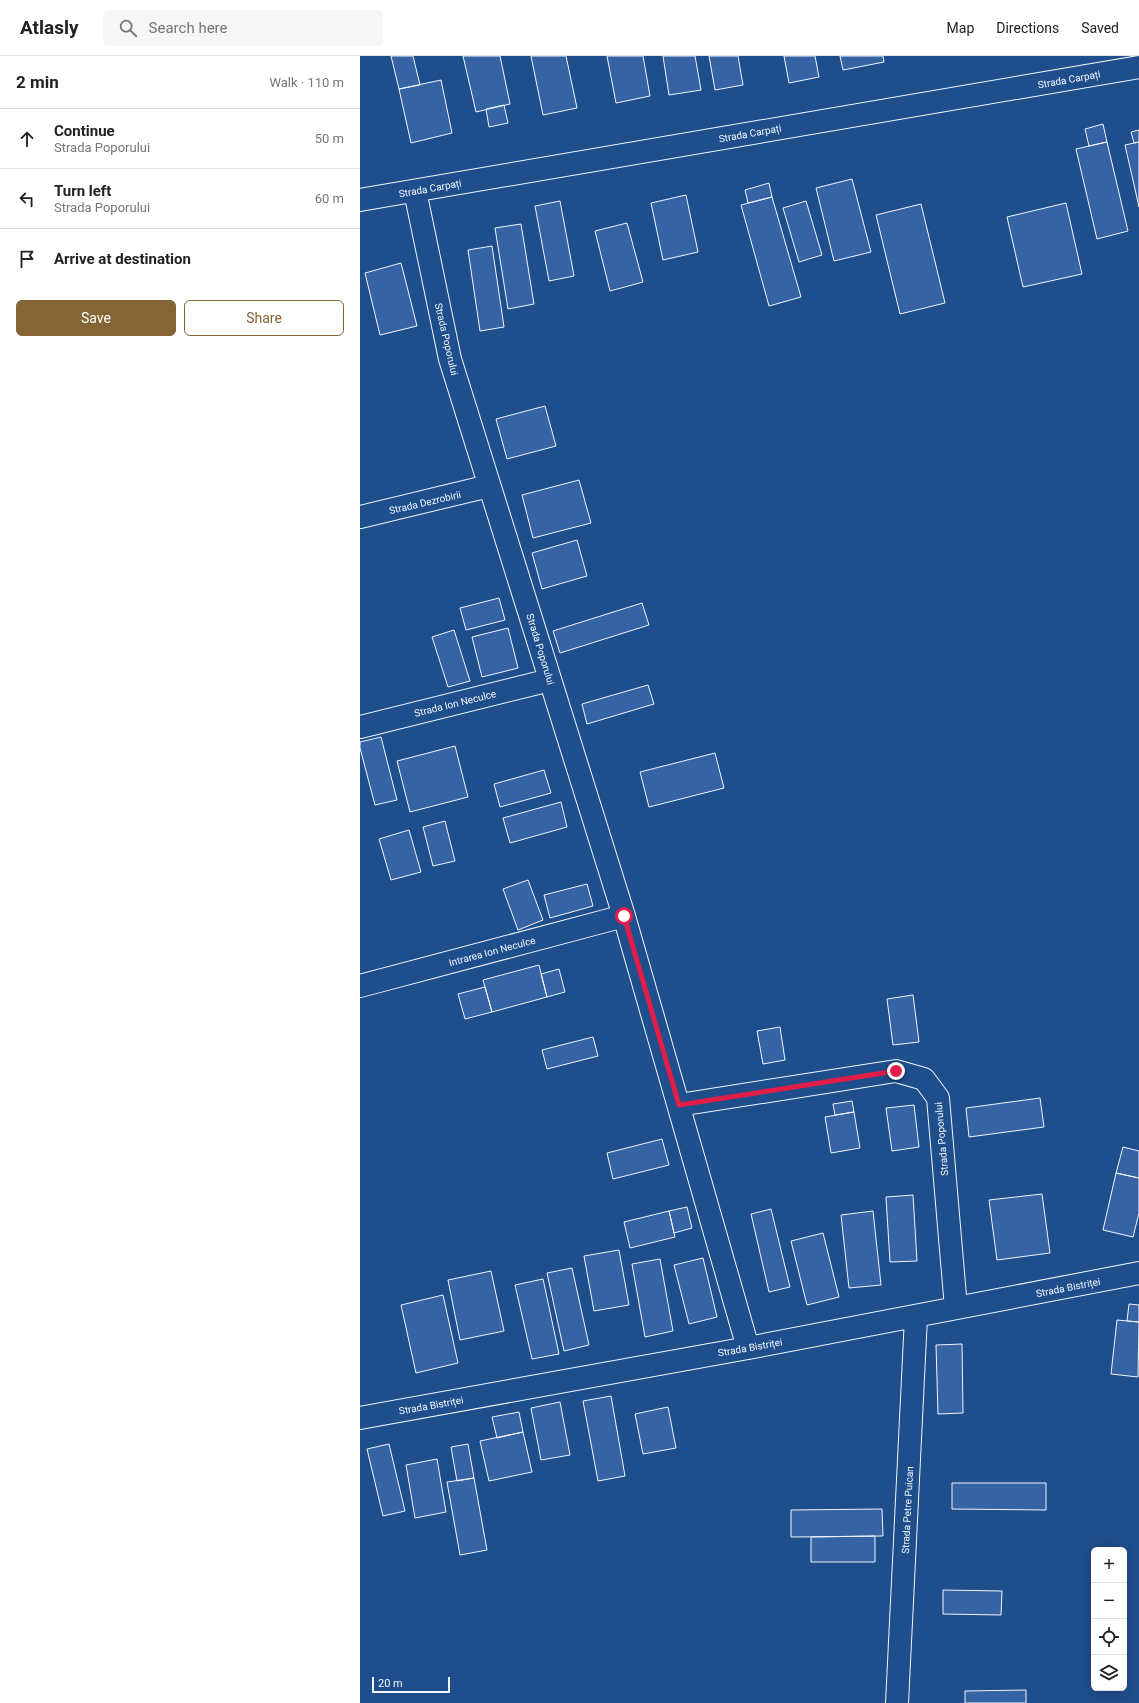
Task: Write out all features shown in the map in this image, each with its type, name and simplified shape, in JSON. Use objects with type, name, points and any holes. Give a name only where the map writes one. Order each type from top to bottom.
[{"type":"street","name":"Strada Carpați","points":[[360,200],[1139,67]]},
{"type":"street","name":"Strada Poporului","points":[[415,190],[450,359],[624,916],[748,1348]]},
{"type":"street","name":"Strada Dezrobirii","points":[[360,517],[489,486]]},
{"type":"street","name":"Strada Ion Neculce","points":[[360,727],[550,680]]},
{"type":"street","name":"Intrarea Ion Neculce","points":[[360,986],[624,916]]},
{"type":"street","name":"Strada Poporului","points":[[679,1105],[896,1071],[924,1080],[938,1098],[956,1308]]},
{"type":"street","name":"Strada Bistriței","points":[[360,1418],[916,1317],[1139,1273]]},
{"type":"street","name":"Strada Petre Puican","points":[[897,1703],[916,1317]]},
{"type":"building","points":[[391,56],[413,56],[420,85],[399,89]]},
{"type":"building","points":[[463,56],[500,56],[510,104],[476,112]]},
{"type":"building","points":[[531,56],[566,56],[577,108],[543,115]]},
{"type":"building","points":[[607,56],[643,56],[650,96],[616,103]]},
{"type":"building","points":[[663,56],[695,56],[701,90],[669,95]]},
{"type":"building","points":[[709,56],[738,56],[743,85],[715,90]]},
{"type":"building","points":[[784,56],[815,56],[819,77],[789,83]]},
{"type":"building","points":[[840,56],[883,56],[884,62],[843,70]]},
{"type":"building","points":[[441,80],[452,133],[411,143],[399,89]]},
{"type":"building","points":[[504,105],[508,123],[489,127],[486,109]]},
{"type":"building","points":[[1103,124],[1107,142],[1089,146],[1085,129]]},
{"type":"building","points":[[1139,130],[1139,142],[1134,143],[1131,132]]},
{"type":"building","points":[[1107,142],[1128,231],[1097,239],[1076,149]]},
{"type":"building","points":[[1139,142],[1139,207],[1125,145]]},
{"type":"building","points":[[852,179],[871,252],[834,261],[816,188]]},
{"type":"building","points":[[769,183],[772,197],[748,203],[745,190]]},
{"type":"building","points":[[686,195],[698,252],[663,260],[651,203]]},
{"type":"building","points":[[772,197],[801,297],[769,306],[741,205]]},
{"type":"building","points":[[560,201],[574,276],[549,281],[535,206]]},
{"type":"building","points":[[806,201],[822,255],[799,262],[783,208]]},
{"type":"building","points":[[1066,203],[1082,274],[1023,287],[1007,217]]},
{"type":"building","points":[[921,204],[945,303],[900,314],[876,215]]},
{"type":"building","points":[[627,223],[643,282],[610,291],[595,231]]},
{"type":"building","points":[[521,224],[534,304],[508,309],[495,228]]},
{"type":"building","points":[[492,246],[504,327],[480,331],[468,250]]},
{"type":"building","points":[[401,263],[417,326],[380,335],[365,273]]},
{"type":"building","points":[[545,406],[556,446],[507,459],[496,419]]},
{"type":"building","points":[[579,480],[591,523],[533,538],[522,495]]},
{"type":"building","points":[[577,540],[587,576],[542,589],[532,553]]},
{"type":"building","points":[[499,598],[505,620],[466,630],[460,608]]},
{"type":"building","points":[[642,603],[649,625],[560,653],[553,631]]},
{"type":"building","points":[[508,628],[518,668],[482,677],[472,637]]},
{"type":"building","points":[[454,630],[470,681],[448,687],[432,637]]},
{"type":"building","points":[[648,685],[654,704],[587,724],[582,704]]},
{"type":"building","points":[[381,737],[397,800],[375,805],[360,748],[360,742]]},
{"type":"building","points":[[455,746],[468,797],[410,812],[397,761]]},
{"type":"building","points":[[715,753],[724,788],[649,807],[640,772]]},
{"type":"building","points":[[544,770],[551,793],[500,807],[494,784]]},
{"type":"building","points":[[561,802],[567,827],[510,843],[503,818]]},
{"type":"building","points":[[445,821],[455,861],[433,866],[423,827]]},
{"type":"building","points":[[409,830],[421,872],[391,880],[379,839]]},
{"type":"building","points":[[528,880],[543,920],[518,930],[503,889]]},
{"type":"building","points":[[587,884],[593,906],[550,918],[544,895]]},
{"type":"building","points":[[539,965],[547,997],[492,1012],[483,980]]},
{"type":"building","points":[[559,969],[565,992],[547,997],[541,974]]},
{"type":"building","points":[[485,987],[492,1012],[465,1019],[458,994]]},
{"type":"building","points":[[913,995],[919,1042],[893,1045],[887,999]]},
{"type":"building","points":[[780,1027],[785,1060],[763,1064],[757,1031]]},
{"type":"building","points":[[593,1037],[598,1056],[547,1069],[542,1050]]},
{"type":"building","points":[[1040,1098],[1044,1127],[969,1137],[966,1108]]},
{"type":"building","points":[[852,1101],[854,1112],[835,1115],[833,1104]]},
{"type":"building","points":[[914,1105],[919,1147],[892,1151],[886,1108]]},
{"type":"building","points":[[854,1112],[860,1148],[831,1153],[825,1117]]},
{"type":"building","points":[[662,1139],[669,1165],[613,1179],[607,1153]]},
{"type":"building","points":[[1123,1147],[1139,1151],[1139,1178],[1116,1173]]},
{"type":"building","points":[[1116,1173],[1139,1178],[1139,1213],[1133,1237],[1103,1230]]},
{"type":"building","points":[[1042,1194],[1050,1253],[997,1260],[989,1200]]},
{"type":"building","points":[[913,1195],[917,1261],[890,1262],[886,1197]]},
{"type":"building","points":[[687,1207],[692,1228],[674,1233],[669,1211]]},
{"type":"building","points":[[771,1209],[790,1287],[769,1292],[751,1214]]},
{"type":"building","points":[[669,1211],[675,1237],[630,1248],[624,1222]]},
{"type":"building","points":[[873,1211],[881,1285],[849,1288],[841,1215]]},
{"type":"building","points":[[823,1233],[839,1297],[807,1305],[791,1241]]},
{"type":"building","points":[[619,1250],[629,1305],[594,1311],[584,1256]]},
{"type":"building","points":[[703,1258],[717,1317],[689,1324],[674,1265]]},
{"type":"building","points":[[660,1259],[673,1331],[645,1337],[632,1264]]},
{"type":"building","points":[[572,1268],[589,1345],[564,1351],[547,1273]]},
{"type":"building","points":[[491,1271],[504,1331],[460,1340],[448,1280]]},
{"type":"building","points":[[543,1279],[559,1354],[532,1359],[515,1285]]},
{"type":"building","points":[[443,1295],[458,1363],[416,1373],[401,1305]]},
{"type":"building","points":[[1129,1304],[1139,1305],[1139,1322],[1127,1321]]},
{"type":"building","points":[[1117,1320],[1139,1322],[1138,1377],[1111,1374]]},
{"type":"building","points":[[962,1344],[963,1413],[938,1414],[936,1345]]},
{"type":"building","points":[[611,1396],[625,1476],[598,1481],[583,1401]]},
{"type":"building","points":[[560,1402],[570,1455],[541,1460],[531,1408]]},
{"type":"building","points":[[668,1407],[676,1448],[643,1454],[635,1414]]},
{"type":"building","points":[[519,1412],[523,1432],[497,1438],[492,1417]]},
{"type":"building","points":[[523,1432],[532,1472],[489,1481],[480,1441]]},
{"type":"building","points":[[389,1444],[405,1511],[383,1516],[367,1449]]},
{"type":"building","points":[[468,1444],[474,1478],[457,1481],[451,1447]]},
{"type":"building","points":[[437,1459],[446,1512],[415,1518],[406,1465]]},
{"type":"building","points":[[474,1478],[487,1550],[460,1555],[447,1482]]},
{"type":"building","points":[[952,1483],[1046,1483],[1046,1510],[952,1509]]},
{"type":"building","points":[[882,1509],[883,1536],[791,1537],[791,1510]]},
{"type":"building","points":[[875,1536],[875,1562],[811,1562],[811,1537]]},
{"type":"building","points":[[943,1590],[1002,1591],[1001,1615],[943,1614]]},
{"type":"building","points":[[1026,1690],[1026,1703],[965,1703],[965,1691]]},
{"type":"route","points":[[624,916],[679,1105],[896,1071]]}]
